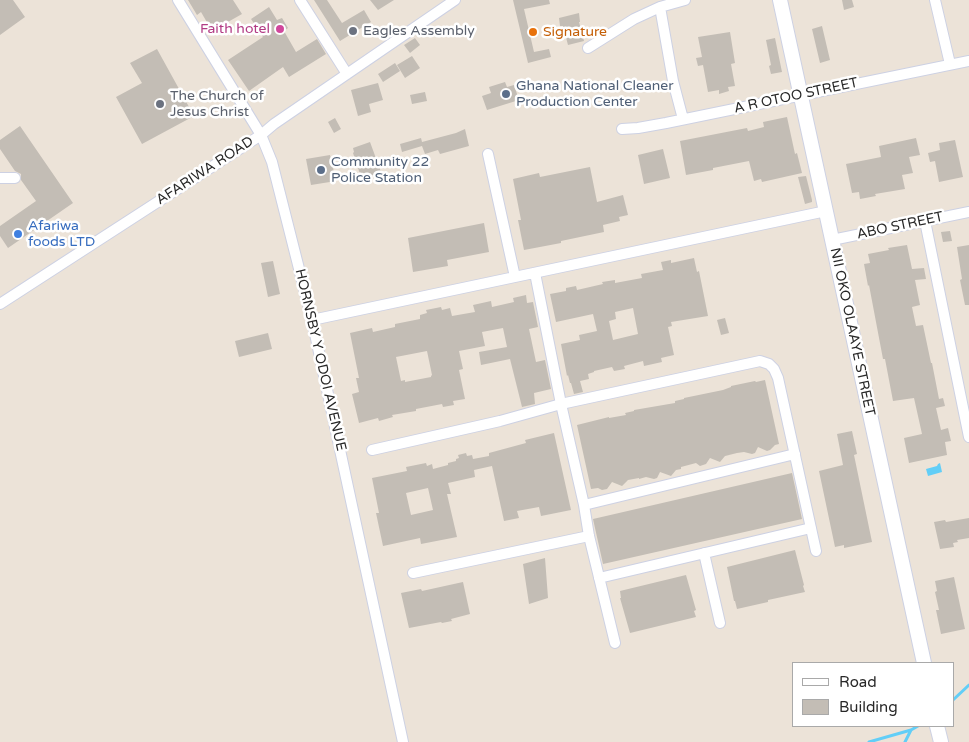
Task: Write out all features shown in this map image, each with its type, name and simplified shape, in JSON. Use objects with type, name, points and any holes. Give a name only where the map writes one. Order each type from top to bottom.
[{"type":"street","name":"HORNSBY Y ODOI AVENUE","points":[[178,0],[261,135],[272,162],[312,320],[403,742]]},
{"type":"street","points":[[300,0],[347,74]]},
{"type":"street","name":"AFARIWA ROAD","points":[[0,304],[261,135],[274,124],[455,0]]},
{"type":"street","points":[[588,48],[634,19],[660,7],[685,0]]},
{"type":"street","name":"NII OKO OLAAYE STREET","points":[[780,0],[924,662]]},
{"type":"street","points":[[935,0],[950,64]]},
{"type":"street","points":[[660,7],[673,81],[683,120]]},
{"type":"street","name":"A R OTOO STREET","points":[[622,129],[683,120],[969,61]]},
{"type":"street","points":[[488,154],[515,277]]},
{"type":"street","points":[[0,178],[15,178]]},
{"type":"street","points":[[312,320],[826,210]]},
{"type":"street","name":"ABO STREET","points":[[832,240],[969,212]]},
{"type":"street","points":[[925,221],[969,437]]},
{"type":"street","points":[[535,273],[589,536],[615,643]]},
{"type":"street","points":[[372,450],[500,421],[561,404],[760,361],[770,364],[778,378],[816,551]]},
{"type":"street","points":[[584,505],[795,454]]},
{"type":"street","points":[[599,578],[811,528]]},
{"type":"street","points":[[413,574],[589,536]]},
{"type":"street","points":[[704,553],[720,623]]},
{"type":"street","points":[[937,727],[941,742]]},
{"type":"water","points":[[940,463],[942,472],[928,476],[926,469],[937,466]]},
{"type":"building","points":[[0,0],[13,0],[25,17],[0,35]]},
{"type":"building","points":[[188,0],[233,0],[242,14],[212,31],[201,12],[197,15]]},
{"type":"building","points":[[314,0],[327,0],[342,23],[364,10],[371,22],[340,41]]},
{"type":"building","points":[[370,0],[394,0],[378,10]]},
{"type":"building","points":[[513,0],[549,0],[550,4],[524,9],[534,52],[549,49],[551,57],[528,63]]},
{"type":"building","points":[[842,0],[852,0],[854,7],[844,10]]},
{"type":"building","points":[[269,7],[277,20],[282,18],[288,28],[284,31],[296,52],[317,39],[326,54],[289,77],[283,67],[249,91],[228,60],[263,37],[251,19]]},
{"type":"building","points":[[579,13],[579,22],[584,41],[568,45],[563,26],[560,26],[559,18]]},
{"type":"building","points":[[822,26],[830,60],[820,63],[812,29]]},
{"type":"building","points":[[730,32],[735,63],[731,64],[735,86],[728,87],[729,91],[719,94],[719,90],[708,92],[703,65],[698,66],[696,58],[702,57],[698,37]]},
{"type":"building","points":[[415,38],[420,45],[410,53],[404,45]]},
{"type":"building","points":[[775,38],[782,72],[771,74],[766,40]]},
{"type":"building","points":[[157,49],[194,116],[142,144],[116,97],[142,83],[130,63]]},
{"type":"building","points":[[412,56],[420,68],[405,78],[397,65]]},
{"type":"building","points":[[395,63],[400,71],[383,82],[378,74]]},
{"type":"building","points":[[505,82],[507,87],[514,85],[519,100],[487,110],[482,96],[491,93],[489,87]]},
{"type":"building","points":[[378,83],[383,100],[369,104],[371,112],[358,116],[351,90]]},
{"type":"building","points":[[425,92],[427,101],[412,104],[410,95]]},
{"type":"building","points":[[787,117],[795,154],[797,153],[802,173],[762,182],[761,179],[754,181],[749,161],[686,175],[680,141],[747,128],[748,131],[764,127],[763,122]]},
{"type":"building","points":[[335,118],[341,129],[334,133],[328,122]]},
{"type":"building","points":[[20,126],[73,203],[8,248],[0,236],[0,226],[36,201],[21,180],[21,174],[15,171],[0,149],[0,140]]},
{"type":"building","points":[[465,129],[469,146],[440,154],[438,150],[425,154],[422,146],[402,152],[400,144],[421,138],[422,142]]},
{"type":"building","points":[[916,138],[920,155],[909,157],[913,173],[902,175],[905,189],[875,194],[876,196],[860,199],[859,192],[852,193],[846,164],[881,157],[879,146]]},
{"type":"building","points":[[955,140],[963,177],[939,182],[935,161],[930,162],[928,153],[940,150],[939,143]]},
{"type":"building","points":[[370,142],[381,172],[364,178],[360,174],[353,148]]},
{"type":"building","points":[[663,149],[670,178],[644,184],[638,155]]},
{"type":"building","name":"Community 22 Police Station","points":[[330,155],[336,181],[311,185],[306,159]]},
{"type":"building","points":[[590,167],[597,202],[623,195],[628,215],[619,217],[620,221],[603,225],[604,232],[524,250],[518,220],[521,220],[513,179],[539,173],[540,177]]},
{"type":"building","points":[[806,176],[812,202],[805,204],[798,177]]},
{"type":"building","points":[[484,223],[489,252],[447,260],[448,266],[413,272],[408,238]]},
{"type":"building","points":[[950,231],[952,241],[943,242],[941,232]]},
{"type":"building","points":[[907,245],[912,269],[924,268],[926,279],[915,280],[920,305],[912,307],[916,326],[923,325],[939,399],[943,398],[945,406],[936,408],[941,430],[948,428],[951,441],[945,442],[947,455],[909,463],[904,438],[922,434],[914,398],[893,401],[864,264],[870,263],[868,254]]},
{"type":"building","points":[[969,245],[969,305],[965,305],[960,280],[962,279],[957,247]]},
{"type":"building","points":[[694,258],[697,272],[699,271],[708,316],[671,322],[672,326],[668,327],[674,355],[661,358],[662,362],[644,366],[643,361],[624,366],[625,369],[614,371],[612,367],[594,371],[588,374],[589,379],[580,381],[583,392],[574,394],[567,376],[561,344],[580,340],[579,335],[597,331],[593,314],[556,322],[550,294],[566,291],[566,288],[576,286],[577,290],[603,284],[602,282],[615,280],[615,283],[642,278],[641,274],[663,270],[661,262],[671,260],[671,263]],"holes":[[[633,308],[638,334],[613,340],[609,321],[616,319],[615,312]]]},
{"type":"building","points":[[273,261],[280,294],[268,297],[261,263]]},
{"type":"building","points":[[526,295],[527,303],[533,302],[538,327],[529,329],[536,362],[545,360],[551,389],[534,393],[535,404],[522,407],[510,359],[481,365],[479,352],[507,347],[503,328],[482,332],[485,346],[459,351],[463,369],[459,370],[465,399],[453,401],[454,405],[443,407],[442,404],[392,415],[393,417],[379,421],[378,418],[359,423],[352,394],[359,392],[356,378],[359,378],[350,333],[372,328],[373,332],[395,327],[395,324],[420,319],[420,315],[427,313],[426,310],[441,307],[442,310],[450,308],[452,316],[475,312],[473,305],[491,301],[492,307],[514,302],[513,298]],"holes":[[[427,351],[431,377],[405,382],[405,380],[401,381],[396,357]]]},
{"type":"building","points":[[725,318],[729,333],[721,335],[717,320]]},
{"type":"building","points":[[268,333],[272,349],[239,357],[235,341]]},
{"type":"building","points":[[765,380],[779,444],[770,450],[767,451],[758,447],[755,453],[752,454],[737,453],[725,456],[720,462],[710,458],[706,464],[700,466],[696,463],[681,467],[671,476],[660,472],[657,478],[654,479],[646,477],[628,480],[622,486],[612,482],[607,489],[591,489],[577,425],[626,415],[625,413],[634,410],[675,403],[675,401],[684,398],[723,390],[731,386]]},
{"type":"building","points":[[852,431],[857,454],[854,455],[872,542],[844,548],[844,545],[835,547],[819,471],[843,465],[837,434]]},
{"type":"building","points":[[554,433],[571,510],[541,516],[539,507],[517,511],[519,518],[504,521],[492,466],[474,470],[475,477],[448,483],[451,494],[447,494],[457,537],[421,544],[420,538],[383,546],[376,513],[379,513],[372,478],[407,471],[406,467],[426,463],[427,466],[432,464],[433,469],[448,465],[448,463],[459,458],[458,455],[466,453],[467,456],[472,455],[473,459],[489,456],[489,453],[526,443],[525,440]],"holes":[[[428,488],[433,510],[411,515],[406,493]]]},
{"type":"building","points":[[792,473],[802,519],[603,564],[593,519]]},
{"type":"building","points":[[969,518],[969,538],[957,540],[958,542],[953,543],[954,547],[940,549],[934,522]]},
{"type":"building","points":[[795,550],[805,592],[737,609],[727,567]]},
{"type":"building","points":[[545,558],[548,598],[529,604],[523,564]]},
{"type":"building","points":[[686,575],[696,610],[694,611],[696,617],[630,633],[620,598],[620,591]]},
{"type":"building","points":[[954,577],[965,629],[941,634],[936,610],[939,610],[935,592],[937,591],[935,581]]},
{"type":"building","points":[[463,582],[470,614],[451,619],[452,621],[409,628],[401,593],[421,589],[422,591]]},
{"type":"waterway","points":[[954,699],[969,685]]},
{"type":"waterway","points":[[869,742],[916,727]]},
{"type":"waterway","points":[[905,742],[911,730]]},
{"type":"place","name":"Faith hotel","points":[[280,29]]},
{"type":"place","name":"Eagles Assembly","points":[[353,31]]},
{"type":"place","name":"Signature","points":[[533,32]]},
{"type":"place","name":"Ghana National Cleaner Production Center","points":[[506,94]]},
{"type":"place","name":"The Church of Jesus Christ","points":[[160,104]]},
{"type":"place","name":"Community 22 Police Station","points":[[321,170]]},
{"type":"place","name":"Afariwa foods LTD","points":[[18,234]]}]
